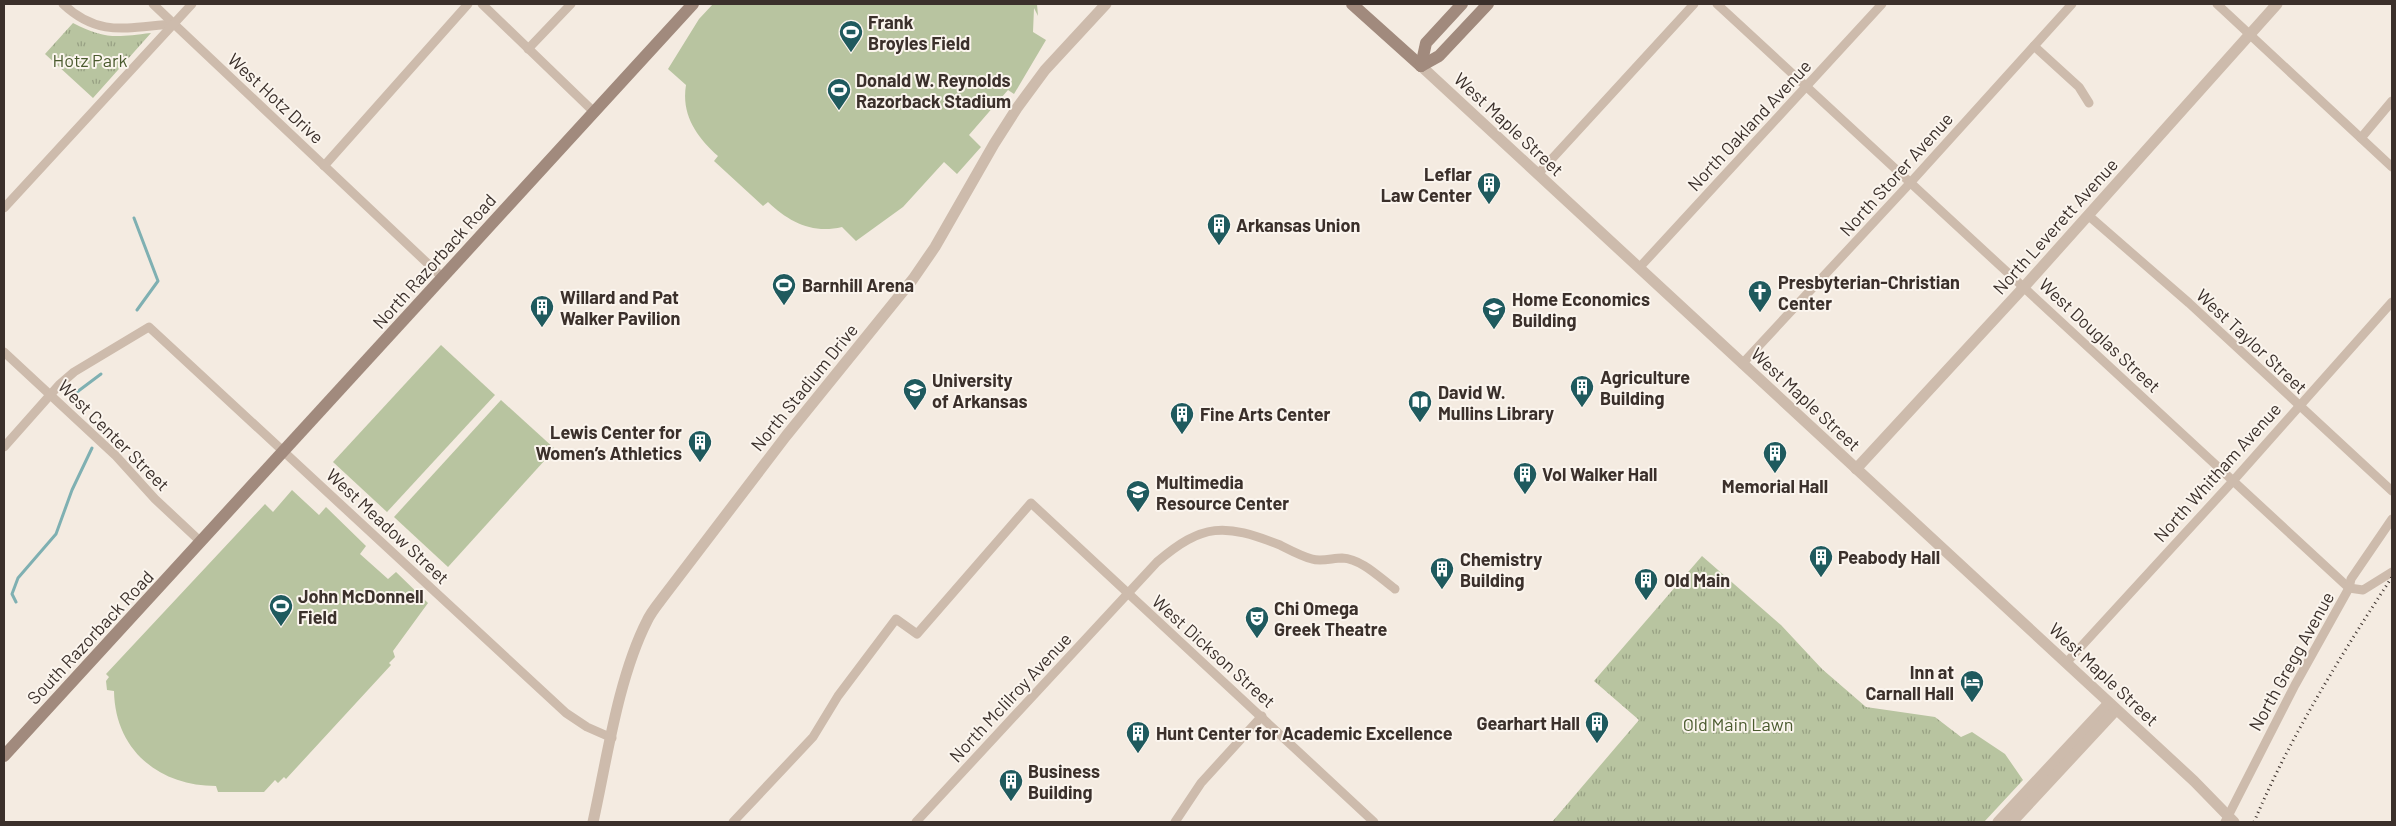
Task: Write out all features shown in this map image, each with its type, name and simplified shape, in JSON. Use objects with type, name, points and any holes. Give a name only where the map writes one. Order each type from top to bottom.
[{"type":"main road","name":"North Razorback Road","points":[[201,542],[693,4]]},
{"type":"main road","name":"West Maple Street","points":[[1352,4],[1421,66]]},
{"type":"main road","points":[[1421,66],[1426,43],[1462,4]]},
{"type":"main road","points":[[1421,66],[1439,56],[1488,4]]},
{"type":"main road","name":"South Razorback Road","points":[[4,756],[201,542]]},
{"type":"street","points":[[63,4],[83,21],[99,27],[118,28],[174,24]]},
{"type":"street","name":"West Hotz Drive","points":[[153,4],[442,277]]},
{"type":"street","points":[[4,208],[192,4]]},
{"type":"street","points":[[324,166],[468,4]]},
{"type":"street","points":[[482,4],[594,112]]},
{"type":"street","points":[[528,49],[571,4]]},
{"type":"street","name":"North Stadium Drive","points":[[593,822],[634,654],[647,621],[780,444],[913,279],[935,247],[994,144],[1017,108],[1046,70],[1106,4]]},
{"type":"street","points":[[1538,174],[1694,4]]},
{"type":"street","name":"West Douglas Street","points":[[1717,4],[2349,588]]},
{"type":"street","name":"North Oakland Avenue","points":[[1639,268],[1882,4]]},
{"type":"street","name":"North Storer Avenue","points":[[1742,364],[1911,182],[2072,4]]},
{"type":"street","points":[[2217,4],[2392,167]]},
{"type":"street","name":"North Leverett Avenue","points":[[1856,469],[2088,216],[2277,4]]},
{"type":"street","points":[[2034,46],[2079,87],[2089,103]]},
{"type":"street","name":"West Maple Street","points":[[1421,66],[2194,781],[2228,820]]},
{"type":"street","points":[[2361,138],[2392,101]]},
{"type":"street","name":"West Taylor Street","points":[[2088,216],[2189,304],[2392,491]]},
{"type":"street","name":"North Whitham Avenue","points":[[2066,663],[2233,481],[2392,302]]},
{"type":"street","name":"West Meadow Street","points":[[51,395],[87,363],[149,326],[566,713],[582,724],[612,738]]},
{"type":"street","name":"West Center Street","points":[[4,352],[51,395],[201,542]]},
{"type":"street","points":[[4,447],[51,395]]},
{"type":"street","name":"West Dickson Street","points":[[733,822],[813,738],[838,696],[896,619],[917,634],[1031,503],[1374,822]]},
{"type":"street","name":"North Gregg Avenue","points":[[2228,820],[2295,685],[2349,588],[2351,579],[2392,519]]},
{"type":"street","name":"North McIilroy Avenue","points":[[916,822],[1157,562],[1186,539],[1209,531],[1230,529],[1259,537],[1313,560],[1344,558],[1361,564],[1395,589]]},
{"type":"street","points":[[2349,588],[2363,590],[2392,572]]},
{"type":"street","points":[[2008,821],[2113,706]]},
{"type":"street","points":[[1175,822],[1201,783],[1262,716]]},
{"type":"green space","name":"Donald W. Reynolds Razorback Stadium","points":[[713,4],[1037,4],[1038,16],[1034,8],[1033,32],[1046,40],[1014,94],[1008,90],[969,135],[981,147],[957,174],[944,162],[903,207],[856,241],[842,227],[821,229],[802,225],[784,215],[768,202],[763,206],[714,161],[718,156],[703,141],[692,125],[686,106],[686,85],[668,69],[699,19]]},
{"type":"green space","name":"Hotz Park","points":[[73,23],[103,35],[129,36],[151,33],[93,98],[45,54]]},
{"type":"green space","points":[[441,345],[495,395],[387,512],[333,462]]},
{"type":"green space","points":[[501,400],[555,449],[448,567],[394,517]]},
{"type":"green space","name":"John McDonnell Field","points":[[292,490],[319,515],[326,507],[366,546],[360,554],[388,579],[396,572],[428,603],[393,651],[395,657],[389,663],[391,665],[286,779],[284,777],[278,783],[275,780],[264,792],[218,792],[216,786],[195,784],[176,779],[144,761],[132,747],[122,731],[116,712],[114,691],[107,690],[106,681],[109,677],[106,674],[265,504],[273,512]]},
{"type":"green space","name":"Old Main Lawn","points":[[1702,556],[1781,625],[1822,669],[1866,707],[1935,717],[1961,737],[1972,732],[2005,754],[2023,780],[1984,822],[1552,822],[1639,720],[1594,681]]},
{"type":"waterway","points":[[134,218],[158,281],[137,310]]},
{"type":"waterway","points":[[71,399],[77,392],[101,374]]},
{"type":"waterway","points":[[16,602],[12,594],[18,578],[56,534],[72,490],[92,448]]},
{"type":"railway","points":[[2254,822],[2268,790],[2317,697],[2392,577]]},
{"type":"place","name":"Frank Broyles Field","points":[[851,53]]},
{"type":"place","name":"Donald W. Reynolds Razorback Stadium","points":[[839,111]]},
{"type":"place","name":"Leflar Law Center","points":[[1489,205]]},
{"type":"place","name":"Arkansas Union","points":[[1219,246]]},
{"type":"place","name":"Barnhill Arena","points":[[784,306]]},
{"type":"place","name":"Presbyterian-Christian Center","points":[[1760,313]]},
{"type":"place","name":"Willard and Pat Walker Pavilion","points":[[542,328]]},
{"type":"place","name":"Home Economics Building","points":[[1494,330]]},
{"type":"place","name":"Agriculture Building","points":[[1582,408]]},
{"type":"place","name":"University of Arkansas","points":[[915,411]]},
{"type":"place","name":"David W. Mullins Library","points":[[1420,423]]},
{"type":"place","name":"Fine Arts Center","points":[[1182,435]]},
{"type":"place","name":"Lewis Center for Women’s Athletics","points":[[700,463]]},
{"type":"place","name":"Memorial Hall","points":[[1775,474]]},
{"type":"place","name":"Vol Walker Hall","points":[[1525,495]]},
{"type":"place","name":"Multimedia Resource Center","points":[[1138,513]]},
{"type":"place","name":"Peabody Hall","points":[[1821,578]]},
{"type":"place","name":"Chemistry Building","points":[[1442,590]]},
{"type":"place","name":"Old Main","points":[[1646,601]]},
{"type":"place","name":"John McDonnell Field","points":[[281,627]]},
{"type":"place","name":"Chi Omega Greek Theatre","points":[[1257,639]]},
{"type":"place","name":"Inn at Carnall Hall","points":[[1972,703]]},
{"type":"place","name":"Gearhart Hall","points":[[1597,744]]},
{"type":"place","name":"Hunt Center for Academic Excellence","points":[[1138,754]]},
{"type":"place","name":"Business Building","points":[[1011,802]]}]
